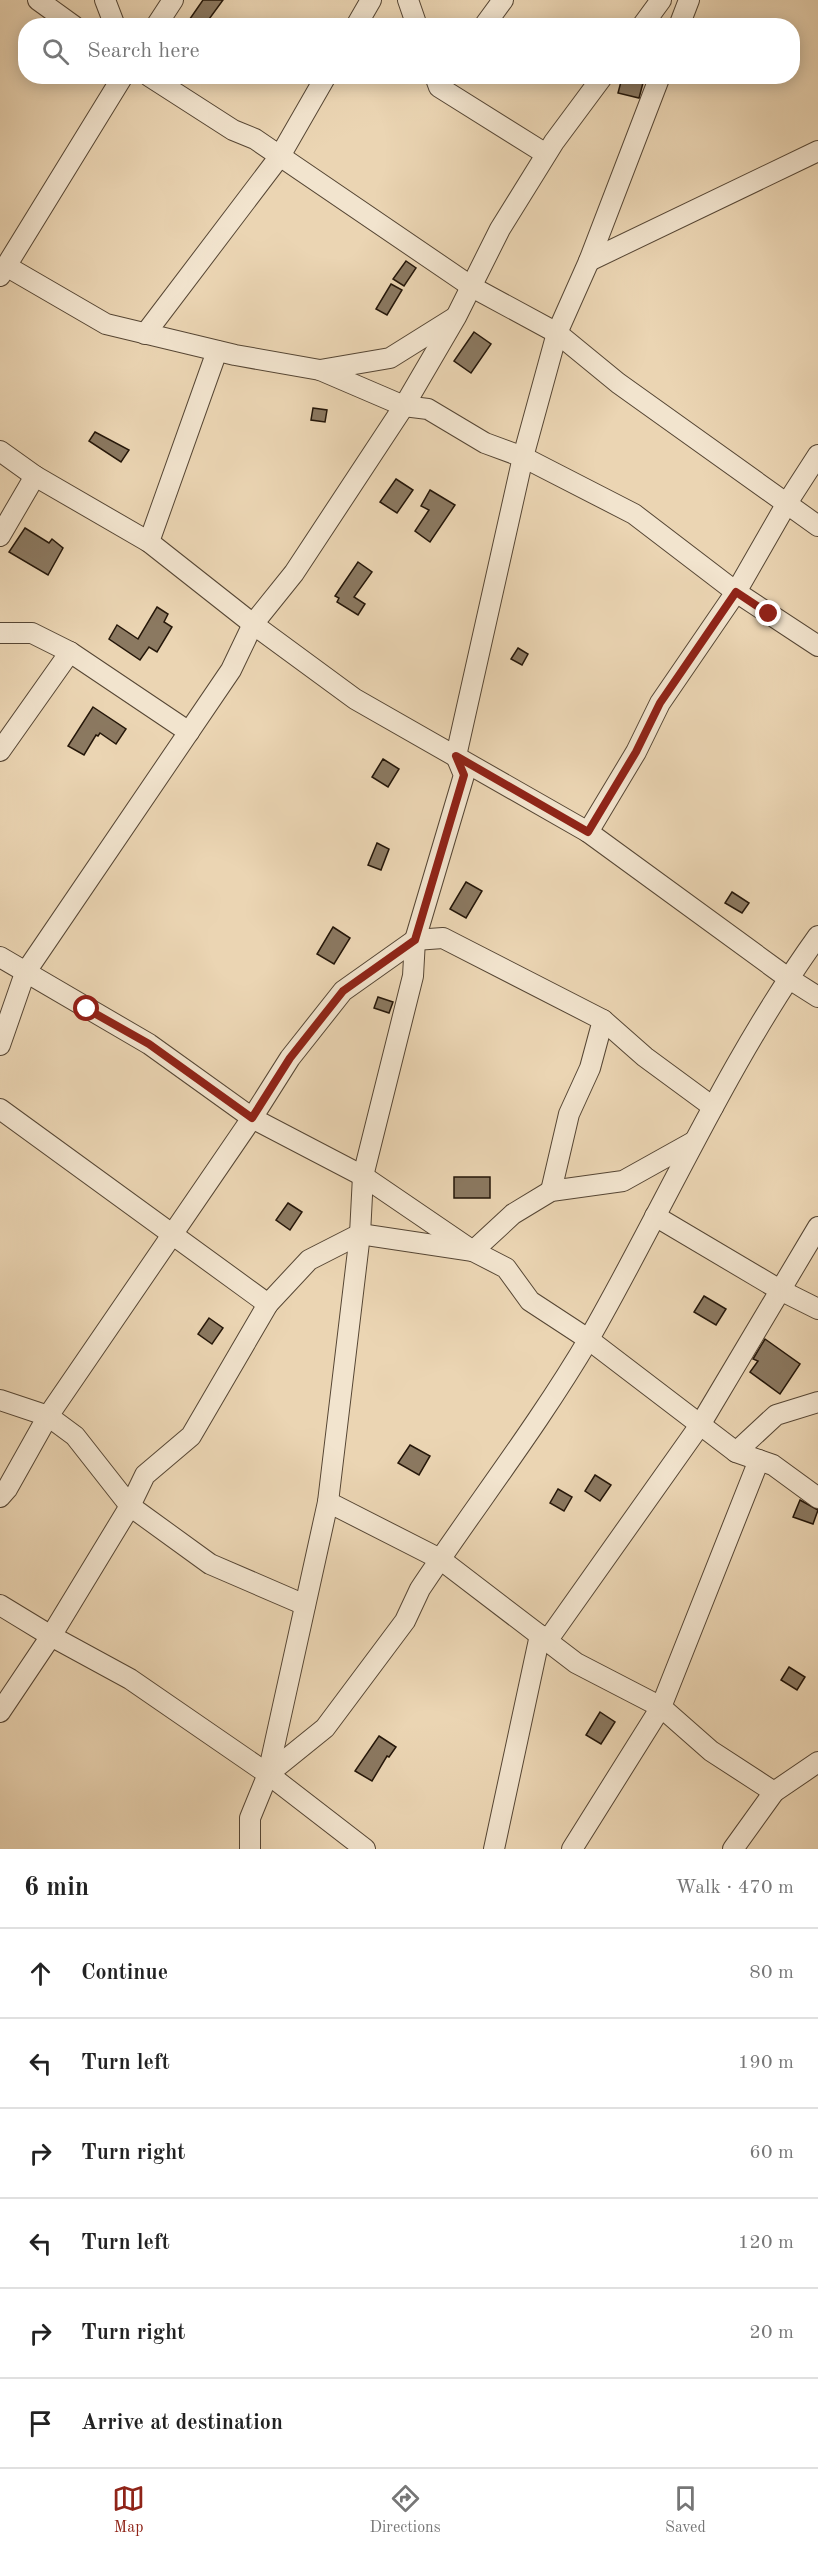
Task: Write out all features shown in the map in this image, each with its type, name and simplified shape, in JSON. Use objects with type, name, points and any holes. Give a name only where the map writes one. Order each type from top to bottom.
[{"type":"street","points":[[38,0],[63,18]]},
{"type":"street","points":[[105,0],[112,18]]},
{"type":"street","points":[[161,18],[173,0]]},
{"type":"street","points":[[361,18],[371,0]]},
{"type":"street","points":[[408,0],[414,18]]},
{"type":"street","points":[[490,18],[503,0]]},
{"type":"street","points":[[648,18],[661,0]]},
{"type":"street","points":[[682,18],[689,0]]},
{"type":"street","points":[[118,84],[3,271],[106,324],[217,351],[320,370],[404,406],[428,409],[484,443],[523,457],[634,514],[736,592],[818,646]]},
{"type":"street","points":[[161,84],[233,130],[255,139],[472,287],[557,333],[618,383],[818,526]]},
{"type":"street","points":[[145,334],[280,156],[321,84]]},
{"type":"street","points":[[446,84],[546,154]]},
{"type":"street","points":[[0,1045],[25,973],[231,670],[253,624],[294,573],[404,406],[456,317],[500,230],[546,154],[597,84]]},
{"type":"street","points":[[250,1849],[250,1818],[268,1774],[328,1502],[360,1234],[363,1176],[413,976],[415,940],[464,775],[456,756],[523,457],[557,333],[589,261],[657,84]]},
{"type":"street","points":[[589,261],[818,151]]},
{"type":"street","points":[[320,370],[390,358],[456,317]]},
{"type":"street","points":[[149,542],[217,351]]},
{"type":"street","points":[[0,451],[35,476],[149,542],[253,624],[355,699],[588,832],[788,978],[818,997]]},
{"type":"street","points":[[588,832],[636,752],[660,703],[736,592],[787,503],[818,455]]},
{"type":"street","points":[[0,536],[35,476]]},
{"type":"street","points":[[0,633],[32,633],[70,652],[189,732]]},
{"type":"street","points":[[1,748],[70,652]]},
{"type":"street","points":[[268,1774],[325,1728],[405,1621],[420,1589],[588,1339],[693,1142],[788,978],[818,936]]},
{"type":"street","points":[[0,1497],[7,1489],[48,1416],[252,1118],[290,1058],[343,991],[415,940],[443,938],[603,1020],[645,1057],[713,1107]]},
{"type":"street","points":[[0,957],[149,1044],[252,1118],[363,1176],[473,1251],[506,1268],[530,1301],[588,1339],[736,1452],[773,1465],[818,1498]]},
{"type":"street","points":[[551,1191],[569,1114],[590,1068],[603,1020]]},
{"type":"street","points":[[0,1109],[268,1304]]},
{"type":"street","points":[[473,1251],[513,1214],[551,1191],[623,1181],[693,1142]]},
{"type":"street","points":[[655,1216],[780,1290],[818,1309]]},
{"type":"street","points":[[494,1849],[544,1638],[700,1425],[818,1227]]},
{"type":"street","points":[[0,1712],[51,1636],[130,1506],[145,1475],[191,1436],[268,1304],[309,1260],[360,1234],[473,1251]]},
{"type":"street","points":[[0,1400],[48,1416],[75,1436],[130,1506],[210,1564],[306,1605]]},
{"type":"street","points":[[736,1452],[776,1415],[818,1402]]},
{"type":"street","points":[[572,1849],[661,1707],[759,1460]]},
{"type":"street","points":[[328,1502],[440,1559],[576,1663],[661,1707],[711,1751],[774,1792]]},
{"type":"street","points":[[0,1605],[130,1680],[268,1774],[366,1849]]},
{"type":"street","points":[[734,1849],[774,1792],[818,1762]]},
{"type":"building","points":[[203,0],[223,0],[210,18],[191,18]]},
{"type":"building","points":[[620,84],[643,84],[639,98],[618,93]]},
{"type":"building","points":[[406,261],[416,268],[404,286],[393,279]]},
{"type":"building","points":[[391,284],[402,290],[387,315],[376,309]]},
{"type":"building","points":[[474,332],[491,344],[471,373],[454,361]]},
{"type":"building","points":[[313,408],[327,410],[325,422],[311,420]]},
{"type":"building","points":[[95,432],[129,450],[121,462],[89,441]]},
{"type":"building","points":[[396,479],[413,490],[397,513],[380,502]]},
{"type":"building","points":[[430,490],[455,505],[430,542],[415,531],[429,510],[421,506]]},
{"type":"building","points":[[25,528],[49,543],[52,539],[63,548],[48,575],[9,552]]},
{"type":"building","points":[[358,562],[372,572],[354,597],[365,604],[358,615],[337,602],[339,598],[335,596]]},
{"type":"building","points":[[157,607],[168,614],[164,622],[172,627],[157,652],[149,647],[140,660],[109,639],[117,625],[138,639]]},
{"type":"building","points":[[518,648],[528,654],[522,665],[511,659]]},
{"type":"building","points":[[93,707],[126,729],[116,744],[100,733],[96,735],[84,755],[68,746]]},
{"type":"building","points":[[383,759],[399,769],[388,787],[372,777]]},
{"type":"building","points":[[377,843],[389,849],[381,870],[368,865]]},
{"type":"building","points":[[466,882],[482,891],[466,918],[450,909]]},
{"type":"building","points":[[732,892],[749,903],[742,913],[725,903]]},
{"type":"building","points":[[333,927],[350,938],[334,964],[317,954]]},
{"type":"building","points":[[378,997],[393,1002],[389,1013],[374,1008]]},
{"type":"building","points":[[454,1177],[490,1177],[490,1198],[454,1198]]},
{"type":"building","points":[[288,1203],[302,1212],[290,1230],[276,1220]]},
{"type":"building","points":[[704,1296],[726,1309],[716,1325],[694,1312]]},
{"type":"building","points":[[209,1318],[223,1328],[212,1344],[198,1334]]},
{"type":"building","points":[[765,1339],[800,1364],[780,1394],[750,1372],[758,1361],[753,1359]]},
{"type":"building","points":[[410,1445],[430,1456],[419,1475],[398,1463]]},
{"type":"building","points":[[595,1475],[611,1485],[600,1501],[585,1491]]},
{"type":"building","points":[[558,1489],[572,1497],[564,1511],[550,1503]]},
{"type":"building","points":[[800,1500],[818,1510],[813,1524],[793,1517]]},
{"type":"building","points":[[789,1667],[805,1677],[797,1690],[781,1680]]},
{"type":"building","points":[[600,1712],[615,1722],[601,1744],[586,1735]]},
{"type":"building","points":[[379,1736],[396,1747],[389,1757],[387,1756],[372,1781],[355,1771]]},
{"type":"route","points":[[87,1009],[149,1044],[252,1118],[290,1058],[343,991],[415,940],[464,775],[456,756],[588,832],[636,752],[660,703],[736,592],[769,614]]}]
